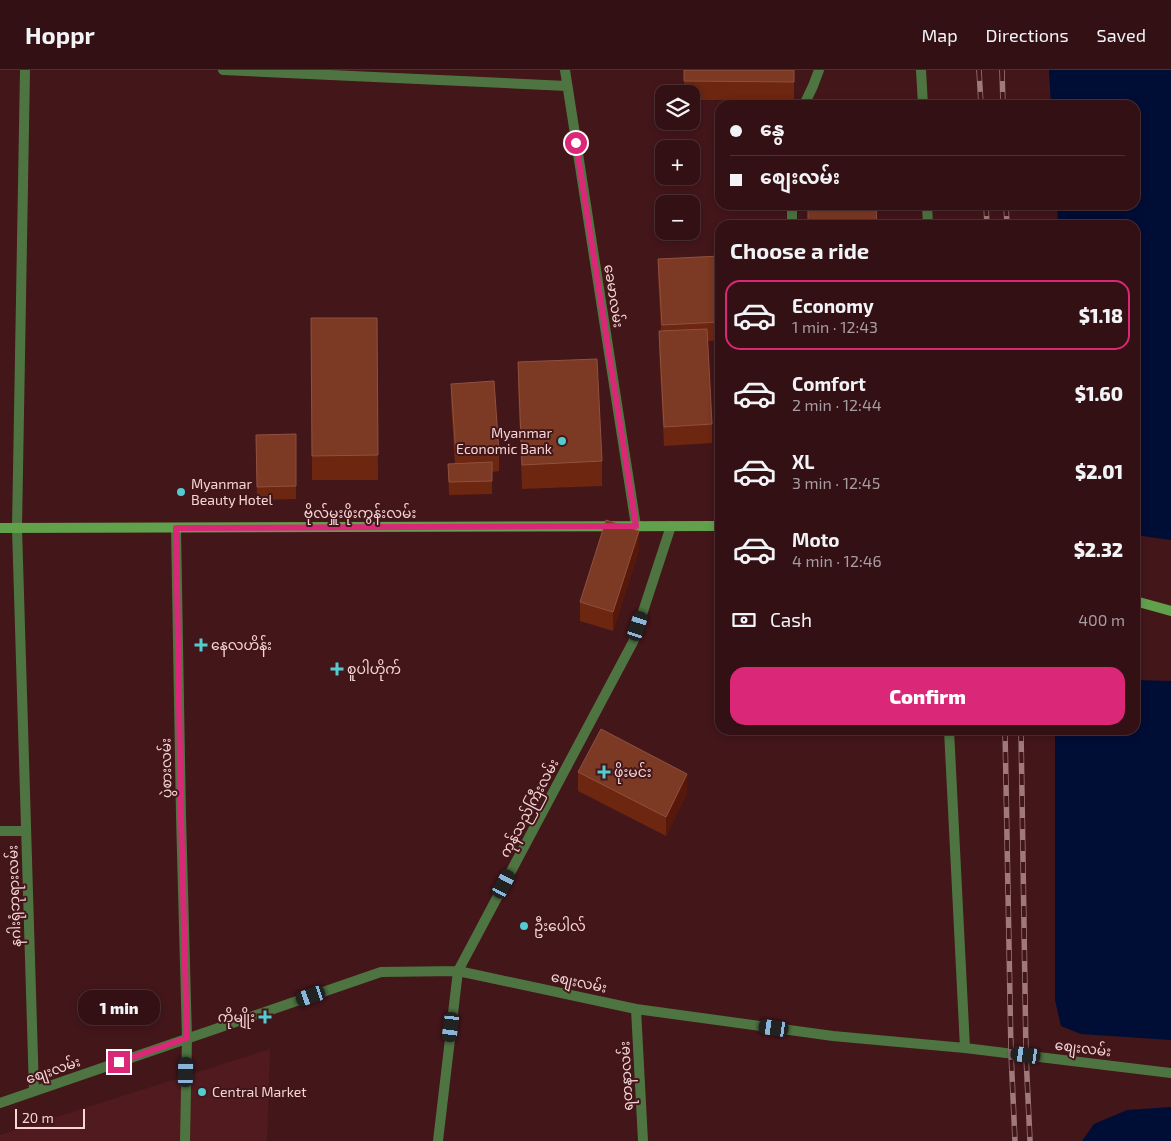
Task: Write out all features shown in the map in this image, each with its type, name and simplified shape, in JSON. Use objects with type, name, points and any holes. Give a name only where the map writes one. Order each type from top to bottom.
[{"type":"street","name":"နဂါးရုံဘုရားလမ်း","points":[[25,70],[17,528],[34,1091]]},
{"type":"street","points":[[223,70],[567,86]]},
{"type":"street","name":"ခေမာလမ်း","points":[[565,70],[636,526]]},
{"type":"street","points":[[806,100],[819,70]]},
{"type":"street","points":[[921,70],[922,100]]},
{"type":"street","name":"ကုန်သည်ကြီးလမ်း","points":[[438,1141],[458,971],[633,642],[671,526]]},
{"type":"street","name":"ဗိုလ်မှူးဖိုးကွန်းလမ်း","points":[[0,528],[715,526]]},
{"type":"street","name":"ပွဲစားလမ်း","points":[[176,528],[187,1038],[185,1141]]},
{"type":"street","points":[[1140,603],[1171,610]]},
{"type":"street","points":[[949,735],[965,1048]]},
{"type":"street","points":[[0,831],[26,831]]},
{"type":"street","name":"စျေးလမ်း","points":[[0,1103],[382,972],[458,971],[636,1008],[833,1036],[965,1048],[1171,1073]]},
{"type":"street","name":"ရတနာလမ်း","points":[[636,1008],[643,1141]]},
{"type":"shaded area","name":"Central Market","points":[[270,1049],[267,1141],[0,1141],[0,1135]]},
{"type":"water","points":[[1049,70],[1171,70],[1171,540],[1140,536],[1140,220],[1058,220],[1057,210],[1140,210],[1140,100],[1051,100]]},
{"type":"water","points":[[1140,680],[1171,681],[1171,1040],[1081,1034],[1061,1026],[1055,1000],[1055,735],[1140,735]]},
{"type":"water","points":[[1171,1107],[1171,1141],[1082,1141],[1094,1124],[1127,1110]]},
{"type":"building","points":[[684,70],[794,70],[794,82],[684,81]]},
{"type":"building","points":[[808,210],[876,210],[877,220],[808,220]]},
{"type":"building","points":[[715,256],[715,322],[662,325],[658,259]]},
{"type":"building","points":[[311,318],[377,318],[378,455],[312,456]]},
{"type":"building","points":[[707,329],[712,424],[664,427],[659,331]]},
{"type":"building","points":[[597,359],[602,461],[522,465],[518,362]]},
{"type":"building","points":[[494,381],[499,452],[456,455],[451,384]]},
{"type":"building","points":[[296,434],[296,486],[257,487],[256,435]]},
{"type":"building","points":[[492,462],[492,481],[449,482],[448,464]]},
{"type":"building","points":[[606,520],[639,531],[613,612],[580,602]]},
{"type":"building","points":[[601,729],[687,774],[666,817],[578,772]]},
{"type":"railway","points":[[979,70],[981,100]]},
{"type":"railway","points":[[1002,70],[1003,100]]},
{"type":"railway","points":[[986,210],[987,220]]},
{"type":"railway","points":[[1006,210],[1007,220]]},
{"type":"railway","points":[[1005,735],[1011,1053],[1015,1141]]},
{"type":"railway","points":[[1021,735],[1026,1055],[1030,1141]]},
{"type":"place","name":"Myanmar Economic Bank","points":[[562,441]]},
{"type":"place","name":"Myanmar Beauty Hotel","points":[[181,492]]},
{"type":"place","name":"နေလဟိန်း","points":[[201,645]]},
{"type":"place","name":"စူပါဟိုက်","points":[[337,669]]},
{"type":"place","name":"ဖိုးမင်း","points":[[604,772]]},
{"type":"place","name":"ဦးပေါလ်","points":[[524,926]]},
{"type":"place","name":"ကိုမျိုး","points":[[265,1017]]},
{"type":"place","name":"Central Market","points":[[202,1092]]},
{"type":"route","points":[[119,1062],[187,1038],[176,528],[636,526],[576,143]]}]
